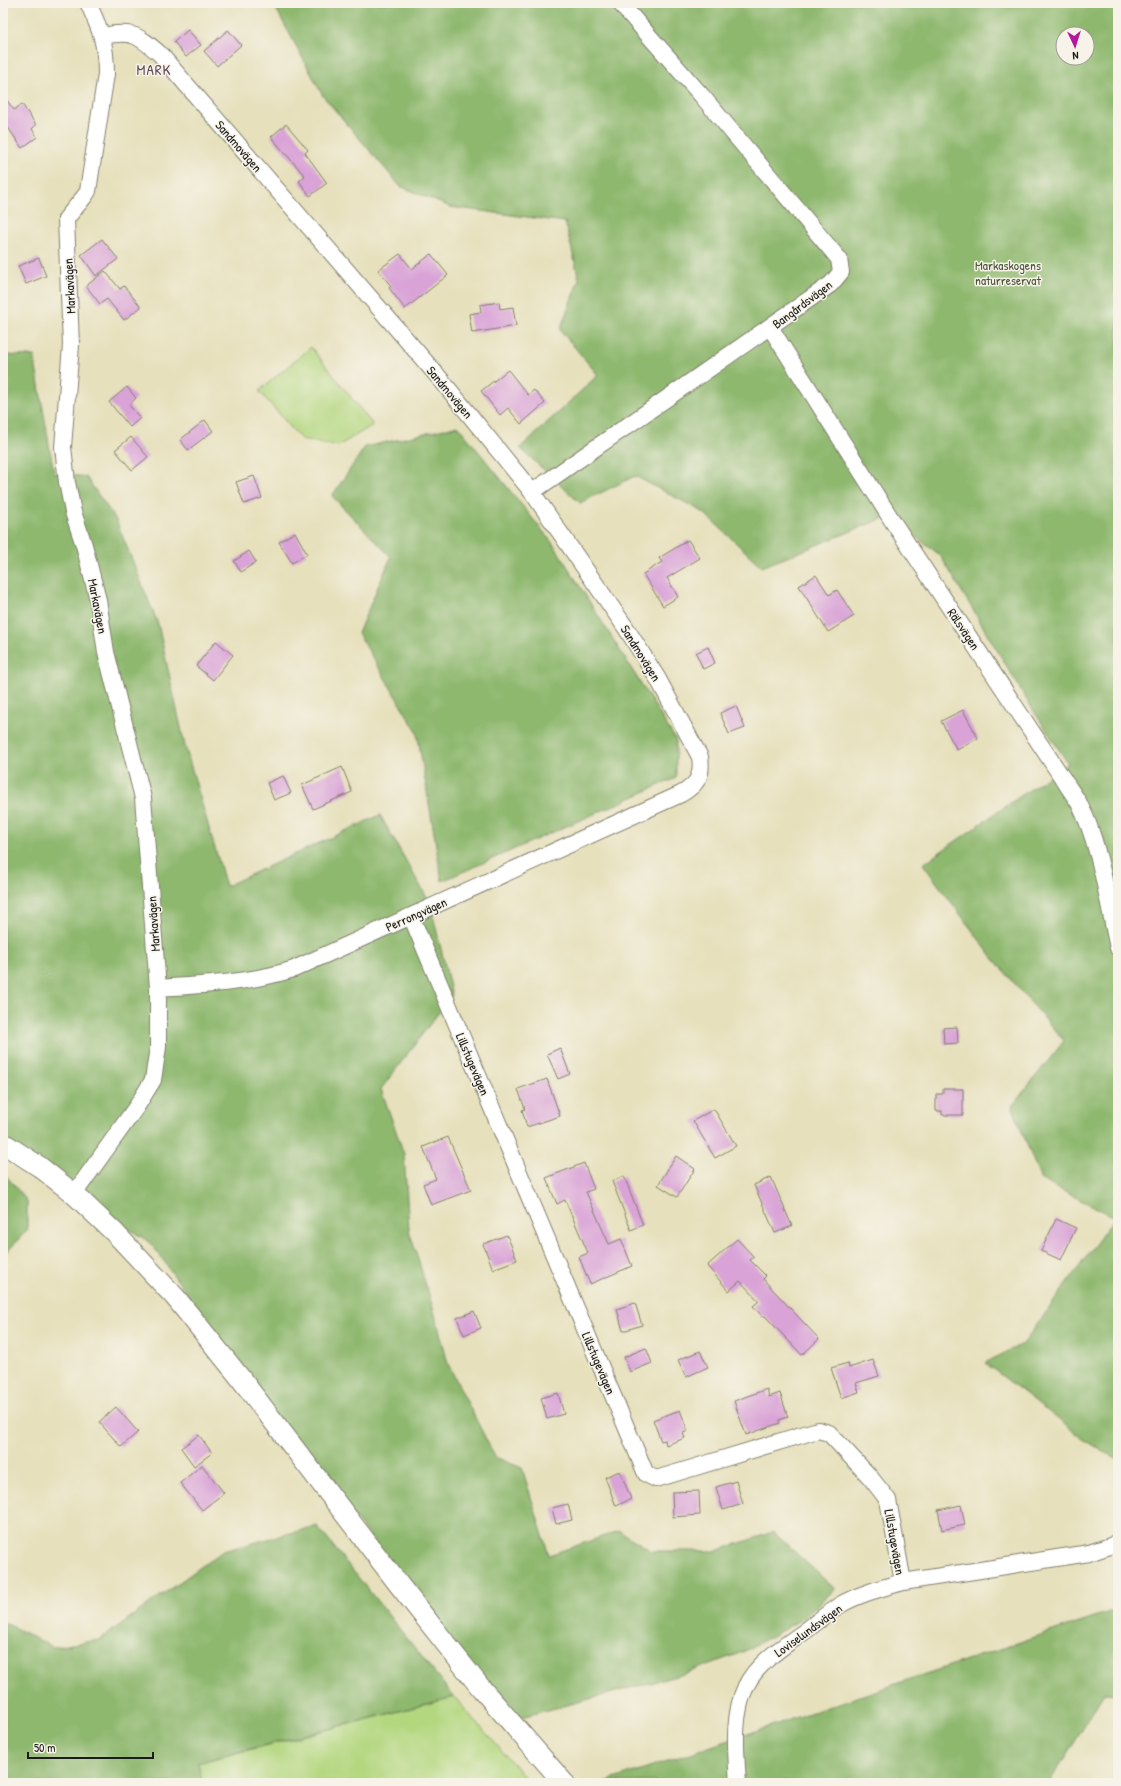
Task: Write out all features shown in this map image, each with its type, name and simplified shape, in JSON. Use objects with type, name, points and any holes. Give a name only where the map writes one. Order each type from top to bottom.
[{"type":"street","name":"Markavägen","points":[[74,1194],[153,1080],[158,1047],[158,988],[143,798],[106,652],[98,600],[84,545],[73,512],[67,482],[63,447],[71,345],[66,220],[88,191],[106,74],[103,36],[88,3]]},
{"type":"street","name":"Bangårdsvägen","points":[[532,492],[831,284],[841,272],[840,258],[702,96],[620,3]]},
{"type":"street","name":"Sandmovägen","points":[[103,36],[120,32],[141,37],[160,54],[442,381],[532,492],[626,628],[658,679],[700,757],[702,767],[698,779],[692,788],[663,802]]},
{"type":"street","name":"Rälsvägen","points":[[770,327],[899,531],[1079,803],[1085,815],[1095,847],[1118,948]]},
{"type":"street","name":"Perrongvägen","points":[[158,988],[217,984],[272,976],[294,969],[663,802]]},
{"type":"street","name":"Lillstugevägen","points":[[411,916],[646,1474],[656,1478],[818,1430],[829,1433],[870,1477],[888,1500],[903,1582]]},
{"type":"street","points":[[3,1143],[40,1167],[74,1194],[115,1233],[175,1297],[238,1375],[400,1586],[481,1688],[564,1783]]},
{"type":"street","name":"Loviselundsvägen","points":[[738,1783],[736,1753],[740,1706],[746,1687],[756,1670],[775,1652],[841,1605],[877,1589],[903,1582],[1089,1553],[1113,1545],[1118,1541]]},
{"type":"green space","name":"Markaskogens naturreservat","points":[[273,3],[1118,3],[1118,1460],[1083,1439],[985,1363],[1024,1343],[1115,1217],[1041,1180],[1012,1106],[1064,1041],[992,957],[923,864],[1068,763],[1033,710],[940,555],[889,516],[762,567],[703,512],[635,476],[580,503],[520,448],[598,375],[560,330],[579,279],[565,222],[450,207],[400,186],[323,96]]},
{"type":"green space","points":[[311,347],[373,425],[338,446],[301,439],[259,391]]},
{"type":"green space","points":[[3,353],[4,355],[34,356],[54,473],[86,477],[116,520],[158,624],[185,746],[226,886],[380,815],[430,903],[452,995],[381,1089],[404,1154],[409,1230],[437,1321],[448,1364],[495,1457],[522,1468],[549,1555],[619,1531],[652,1551],[716,1551],[773,1532],[835,1589],[804,1618],[745,1651],[684,1674],[514,1719],[268,1408],[151,1243],[74,1194],[3,1138]]},
{"type":"green space","points":[[458,426],[554,545],[676,740],[676,778],[442,881],[417,732],[358,633],[391,557],[332,496],[365,447]]},
{"type":"green space","points":[[3,1172],[27,1201],[27,1230],[3,1256]]},
{"type":"green space","points":[[317,1526],[454,1697],[198,1762],[202,1783],[3,1783],[3,1622],[53,1647],[99,1640],[223,1551]]},
{"type":"green space","points":[[1118,1609],[1118,1694],[1104,1693],[1049,1783],[605,1782]]},
{"type":"green space","points":[[454,1697],[525,1777],[506,1783],[202,1783],[198,1763]]},
{"type":"building","points":[[188,30],[201,45],[186,57],[174,42]]},
{"type":"building","points":[[228,30],[241,45],[217,66],[204,51]]},
{"type":"building","points":[[3,95],[14,110],[22,104],[36,125],[32,129],[37,137],[22,148],[3,120]]},
{"type":"building","points":[[286,124],[308,150],[305,153],[327,183],[310,196],[299,181],[305,176],[271,137]]},
{"type":"building","points":[[102,239],[118,259],[96,276],[81,255]]},
{"type":"building","points":[[400,254],[412,269],[431,254],[448,275],[405,309],[389,288],[391,286],[378,270]]},
{"type":"building","points":[[39,258],[46,276],[26,284],[18,266]]},
{"type":"building","points":[[105,271],[120,289],[124,286],[141,307],[124,320],[107,299],[100,304],[86,286]]},
{"type":"building","points":[[499,302],[500,309],[513,307],[516,326],[472,333],[469,314],[481,312],[480,305]]},
{"type":"building","points":[[508,370],[528,395],[534,390],[545,403],[521,424],[508,408],[500,415],[481,391]]},
{"type":"building","points":[[127,387],[136,398],[129,405],[140,418],[130,427],[109,402]]},
{"type":"building","points":[[205,420],[213,431],[188,450],[180,440]]},
{"type":"building","points":[[131,437],[148,457],[132,470],[115,450]]},
{"type":"building","points":[[254,476],[262,498],[244,504],[236,482]]},
{"type":"building","points":[[295,532],[307,554],[292,563],[279,542]]},
{"type":"building","points":[[688,540],[700,558],[667,578],[678,597],[663,606],[643,574],[662,562],[659,558]]},
{"type":"building","points":[[249,551],[256,562],[241,572],[234,561]]},
{"type":"building","points":[[816,575],[829,595],[837,590],[854,616],[828,632],[799,586]]},
{"type":"building","points":[[216,641],[233,655],[213,680],[196,666]]},
{"type":"building","points":[[708,647],[715,663],[703,669],[696,653]]},
{"type":"building","points":[[736,706],[745,728],[729,734],[720,713]]},
{"type":"building","points":[[963,710],[978,738],[957,750],[941,721]]},
{"type":"building","points":[[342,767],[352,792],[313,809],[302,785]]},
{"type":"building","points":[[283,776],[291,793],[274,800],[267,783]]},
{"type":"building","points":[[957,1027],[958,1043],[944,1044],[943,1028]]},
{"type":"building","points":[[560,1048],[570,1074],[558,1079],[547,1054]]},
{"type":"building","points":[[547,1079],[560,1116],[527,1127],[522,1110],[525,1109],[518,1089]]},
{"type":"building","points":[[943,1089],[963,1089],[963,1115],[942,1115],[942,1111],[936,1111],[936,1094],[943,1094]]},
{"type":"building","points":[[714,1109],[736,1146],[715,1158],[693,1121]]},
{"type":"building","points":[[448,1137],[471,1190],[431,1205],[423,1184],[436,1179],[423,1147]]},
{"type":"building","points":[[676,1156],[695,1169],[677,1197],[658,1185]]},
{"type":"building","points":[[584,1163],[594,1189],[586,1192],[609,1244],[621,1239],[632,1266],[590,1284],[579,1257],[588,1253],[565,1200],[557,1204],[546,1178]]},
{"type":"building","points":[[624,1176],[643,1225],[631,1230],[612,1181]]},
{"type":"building","points":[[771,1177],[792,1226],[775,1233],[754,1185]]},
{"type":"building","points":[[1056,1219],[1076,1228],[1061,1260],[1041,1251]]},
{"type":"building","points":[[507,1235],[517,1260],[493,1269],[483,1244]]},
{"type":"building","points":[[737,1239],[754,1257],[750,1260],[766,1276],[763,1279],[819,1339],[802,1355],[765,1316],[763,1317],[753,1306],[759,1301],[740,1281],[729,1291],[707,1266]]},
{"type":"building","points":[[635,1303],[642,1325],[623,1331],[617,1309]]},
{"type":"building","points":[[474,1311],[481,1328],[464,1335],[457,1318]]},
{"type":"building","points":[[646,1348],[652,1363],[630,1372],[624,1357]]},
{"type":"building","points":[[700,1351],[708,1367],[686,1377],[678,1360]]},
{"type":"building","points":[[873,1360],[879,1376],[856,1383],[859,1392],[841,1398],[831,1368],[848,1363],[849,1368]]},
{"type":"building","points":[[767,1389],[769,1397],[780,1393],[788,1417],[779,1420],[780,1423],[746,1435],[734,1401]]},
{"type":"building","points":[[558,1393],[564,1414],[547,1419],[541,1398]]},
{"type":"building","points":[[116,1407],[138,1432],[121,1447],[99,1422]]},
{"type":"building","points":[[680,1410],[688,1431],[683,1433],[685,1438],[666,1445],[665,1440],[661,1441],[653,1420]]},
{"type":"building","points":[[199,1435],[212,1453],[194,1466],[181,1448]]},
{"type":"building","points":[[202,1465],[224,1493],[202,1510],[180,1483]]},
{"type":"building","points":[[620,1471],[631,1499],[616,1506],[605,1477]]},
{"type":"building","points":[[736,1481],[743,1504],[723,1510],[716,1487]]},
{"type":"building","points":[[699,1491],[700,1515],[673,1517],[672,1492]]},
{"type":"building","points":[[568,1504],[572,1520],[556,1524],[552,1508]]},
{"type":"building","points":[[961,1505],[965,1525],[942,1530],[938,1510]]},
{"type":"district","name":"MARK","points":[[154,70]]}]
